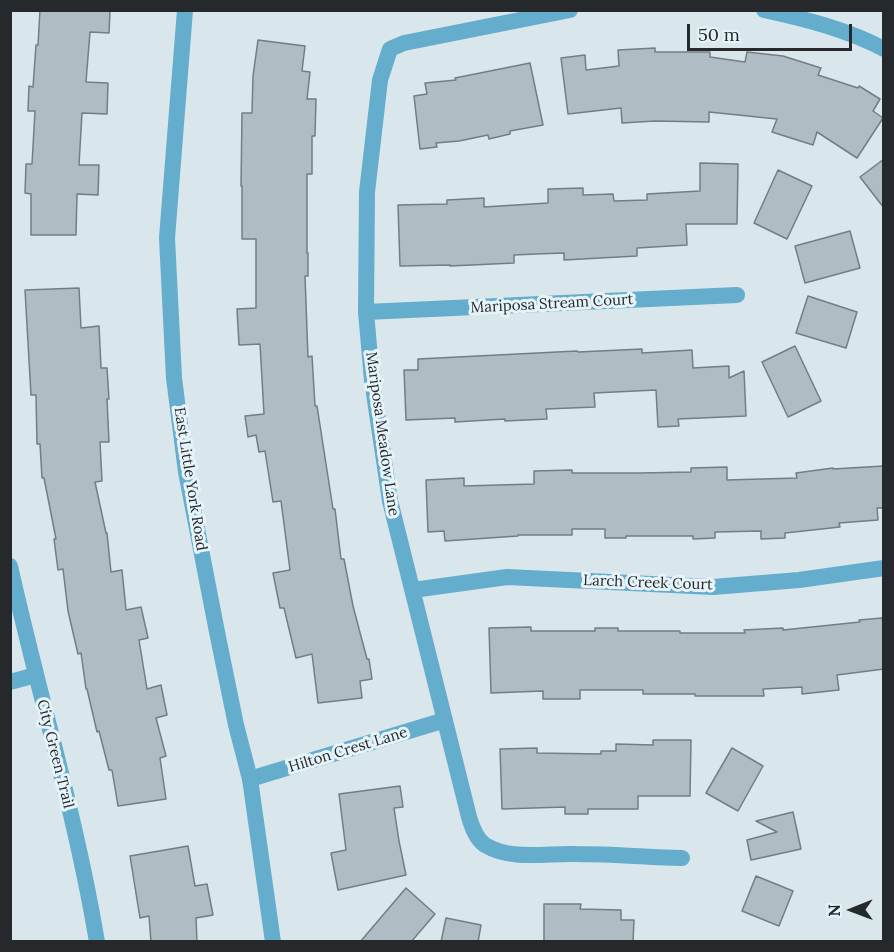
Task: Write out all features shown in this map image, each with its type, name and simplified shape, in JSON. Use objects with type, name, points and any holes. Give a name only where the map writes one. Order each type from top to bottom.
[{"type":"street","name":"East Little York Road","points":[[185,10],[167,238],[174,378],[186,472],[236,725],[250,779],[273,942]]},
{"type":"street","name":"Mariposa Meadow Lane","points":[[570,10],[404,43],[390,49],[380,80],[367,192],[366,312],[372,380],[388,490],[474,831],[483,844],[505,853],[519,855],[576,854],[682,858]]},
{"type":"street","points":[[764,10],[807,19],[862,38],[884,49]]},
{"type":"street","name":"Mariposa Stream Court","points":[[366,312],[737,295]]},
{"type":"street","name":"City Green Trail","points":[[10,566],[68,801],[98,942]]},
{"type":"street","name":"Larch Creek Court","points":[[413,591],[507,577],[713,586],[799,580],[884,567]]},
{"type":"street","points":[[10,682],[36,675]]},
{"type":"street","name":"Hilton Crest Lane","points":[[250,779],[446,720]]},
{"type":"building","points":[[40,10],[110,10],[109,33],[90,32],[86,82],[108,83],[107,114],[82,113],[79,165],[99,165],[98,195],[77,194],[76,235],[31,235],[31,194],[25,193],[26,164],[32,164],[35,111],[28,111],[29,86],[33,87]]},
{"type":"building","points":[[258,40],[305,46],[302,71],[310,72],[307,99],[316,99],[315,136],[312,136],[312,174],[307,174],[308,276],[305,276],[308,357],[312,356],[315,406],[317,406],[333,509],[335,509],[341,559],[344,559],[353,606],[367,659],[369,659],[372,679],[360,681],[362,698],[318,703],[312,654],[296,658],[284,608],[280,608],[273,573],[290,570],[281,501],[273,502],[265,451],[259,452],[256,435],[248,437],[245,416],[264,414],[260,344],[239,345],[237,309],[256,308],[256,239],[242,239],[241,186],[242,113],[252,113],[253,76]]},
{"type":"building","points":[[655,48],[655,52],[710,52],[710,57],[745,62],[747,52],[783,56],[821,68],[818,75],[858,88],[859,86],[880,99],[873,111],[883,118],[857,158],[817,132],[813,145],[772,132],[777,119],[709,112],[709,122],[622,123],[621,108],[568,114],[561,58],[585,55],[586,70],[619,66],[618,50]]},
{"type":"building","points":[[530,63],[543,125],[510,131],[510,134],[489,139],[488,135],[436,143],[437,147],[420,149],[414,96],[427,94],[425,83],[456,80],[455,78]]},
{"type":"building","points":[[884,159],[884,208],[860,177]]},
{"type":"building","points":[[700,163],[738,164],[737,224],[686,224],[687,245],[637,248],[637,256],[564,260],[564,253],[536,254],[514,255],[514,263],[400,266],[398,205],[447,204],[447,200],[484,198],[484,207],[548,203],[548,189],[583,188],[583,195],[613,194],[614,201],[647,200],[647,194],[700,191]]},
{"type":"building","points":[[778,170],[812,186],[787,239],[754,223]]},
{"type":"building","points":[[850,231],[860,268],[805,283],[795,246]]},
{"type":"building","points":[[79,288],[81,328],[99,326],[101,368],[107,368],[109,442],[100,442],[102,481],[95,482],[107,533],[111,572],[122,570],[126,610],[141,607],[148,638],[139,640],[147,689],[161,685],[167,715],[156,718],[166,756],[160,758],[166,799],[118,806],[112,770],[109,770],[86,689],[81,653],[78,654],[68,611],[63,569],[58,570],[54,539],[56,539],[44,478],[42,478],[40,444],[37,444],[36,395],[31,395],[25,290]]},
{"type":"building","points":[[808,296],[857,312],[846,348],[796,333]]},
{"type":"building","points":[[795,346],[821,401],[788,417],[762,362]]},
{"type":"building","points":[[642,349],[642,353],[692,350],[693,368],[729,366],[729,378],[744,371],[746,416],[678,419],[679,426],[658,427],[656,390],[594,393],[595,407],[546,409],[547,419],[455,422],[455,418],[406,420],[404,370],[418,370],[418,359]]},
{"type":"building","points":[[884,466],[884,508],[877,508],[878,520],[839,523],[840,527],[785,533],[785,538],[761,539],[761,531],[715,532],[715,538],[693,539],[693,536],[605,538],[605,529],[572,529],[572,535],[518,535],[445,541],[444,531],[428,532],[426,480],[464,478],[464,486],[534,484],[534,471],[691,472],[691,468],[727,467],[727,480],[797,478],[796,473],[833,468]]},
{"type":"building","points":[[882,618],[884,669],[837,675],[839,690],[802,694],[802,687],[763,689],[764,696],[695,696],[695,694],[643,694],[643,690],[580,690],[580,699],[543,699],[543,691],[491,693],[489,628],[531,627],[531,631],[595,631],[595,628],[618,628],[618,631],[745,633],[744,630],[783,628],[783,630]]},
{"type":"building","points":[[653,740],[691,740],[690,796],[638,796],[638,809],[588,809],[588,814],[565,814],[565,807],[502,809],[500,749],[537,748],[537,753],[601,754],[601,751],[616,751],[616,744],[653,745]]},
{"type":"building","points":[[732,748],[763,766],[738,811],[706,793]]},
{"type":"building","points":[[400,786],[403,807],[394,808],[406,875],[338,890],[331,853],[346,850],[339,794]]},
{"type":"building","points":[[793,812],[801,849],[751,860],[747,840],[777,832],[756,821]]},
{"type":"building","points":[[188,846],[195,886],[207,884],[213,915],[196,918],[197,942],[151,942],[149,916],[140,918],[130,856]]},
{"type":"building","points":[[756,876],[793,891],[779,926],[742,911]]},
{"type":"building","points":[[406,888],[435,914],[411,942],[360,942]]},
{"type":"building","points":[[544,904],[581,904],[580,909],[621,910],[621,920],[634,920],[633,942],[544,942]]},
{"type":"building","points":[[446,918],[481,925],[478,942],[441,942]]}]
